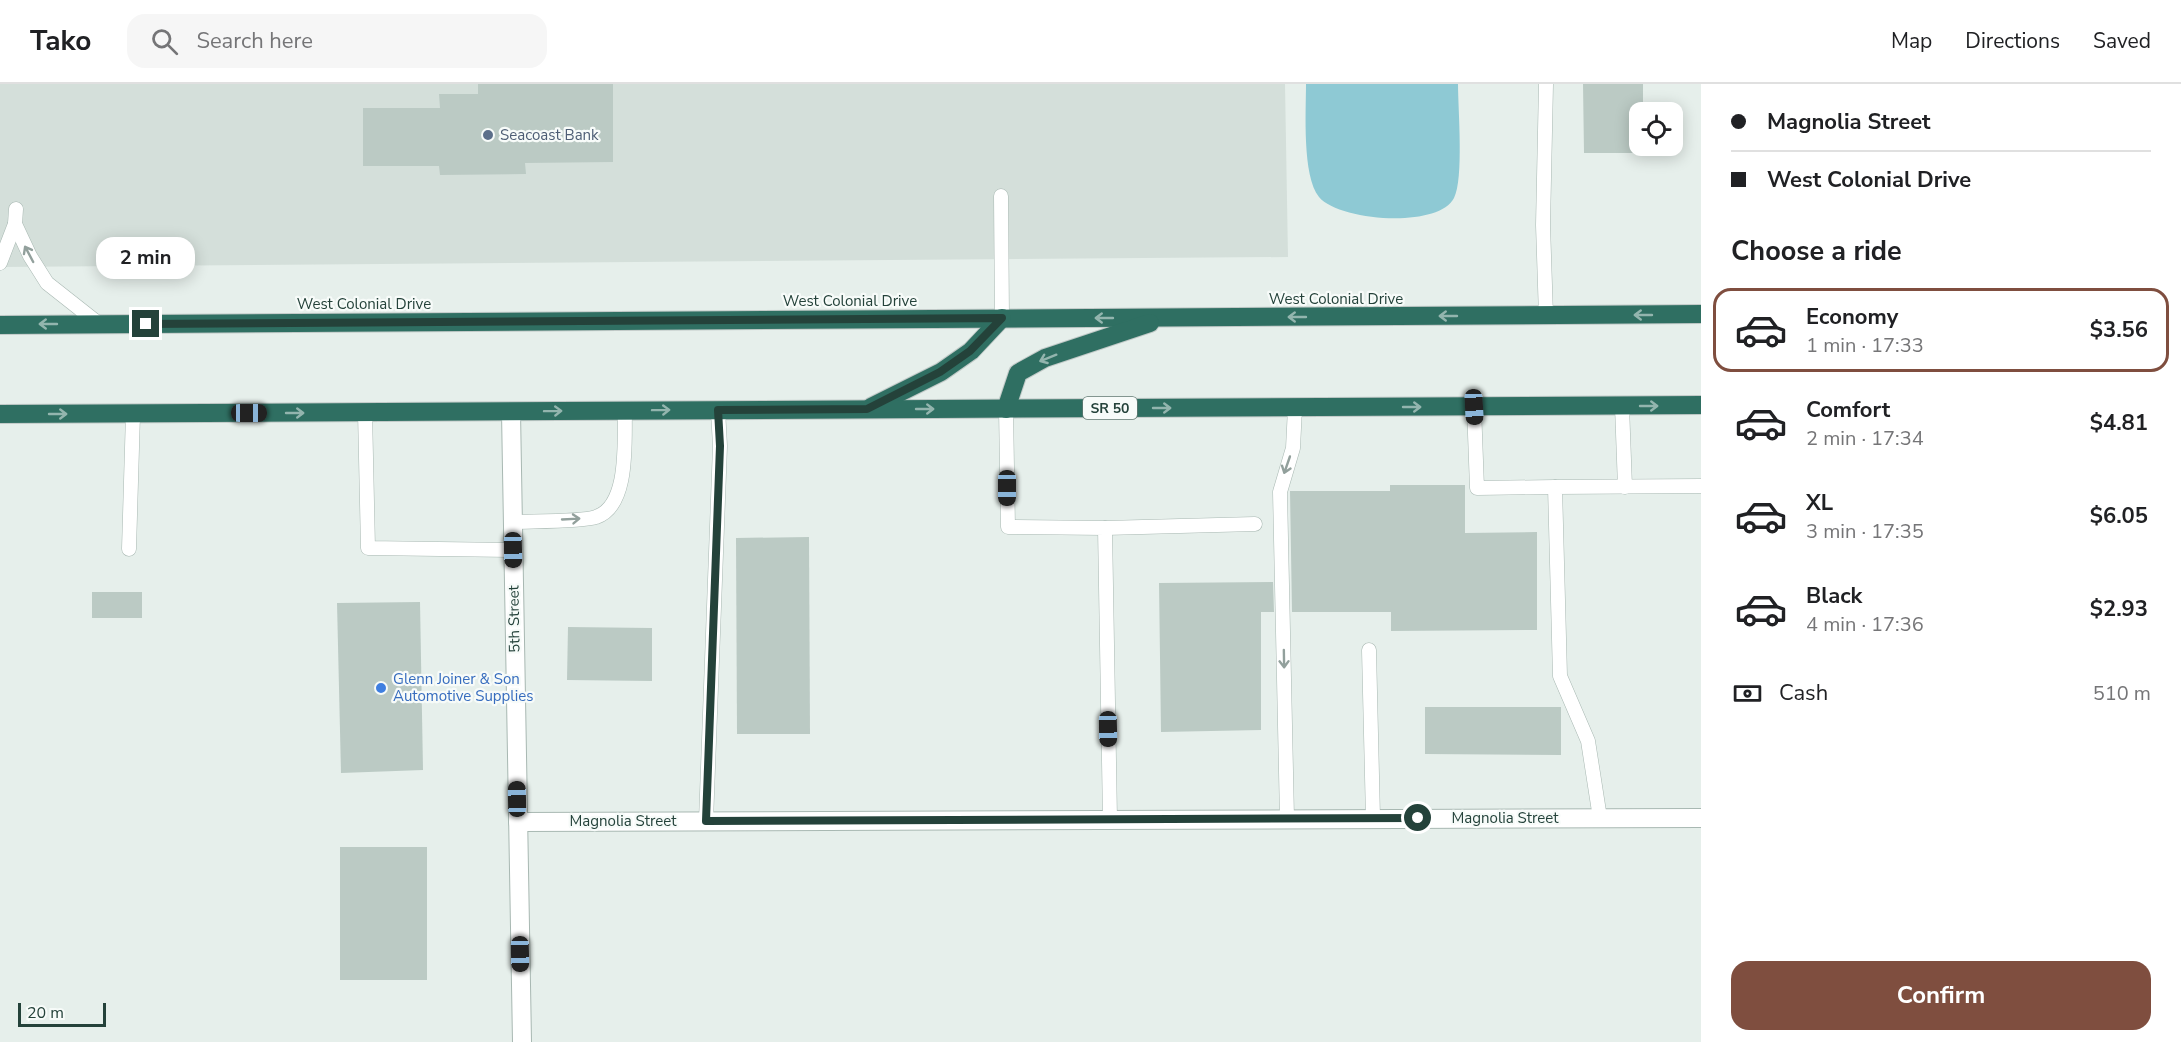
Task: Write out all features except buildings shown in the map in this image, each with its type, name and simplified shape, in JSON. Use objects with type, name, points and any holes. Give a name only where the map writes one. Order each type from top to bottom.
[{"type":"highway","name":"West Colonial Drive","points":[[0,325],[1701,314]]},
{"type":"highway","points":[[867,409],[940,372],[970,351],[1002,318]]},
{"type":"highway","points":[[1006,409],[1018,373],[1045,358],[1163,318]]},
{"type":"highway","name":"SR 50","points":[[0,414],[1701,405]]},
{"type":"street","name":"5th Street","points":[[511,412],[522,1042]]},
{"type":"street","name":"Magnolia Street","points":[[518,822],[1701,818]]},
{"type":"lane","points":[[1546,84],[1543,225],[1546,316]]},
{"type":"lane","points":[[1001,196],[1002,318]]},
{"type":"lane","points":[[0,263],[15,224],[15,209]]},
{"type":"lane","points":[[15,224],[30,256],[47,283],[99,324]]},
{"type":"lane","points":[[1622,406],[1625,487]]},
{"type":"lane","points":[[1474,407],[1477,488],[1701,486]]},
{"type":"lane","points":[[1287,818],[1280,492],[1293,448],[1295,408]]},
{"type":"lane","points":[[1006,409],[1008,527],[1105,528],[1255,524]]},
{"type":"lane","points":[[706,821],[720,446],[718,410]]},
{"type":"lane","points":[[512,522],[597,517],[613,503],[622,478],[625,411]]},
{"type":"lane","points":[[365,412],[368,548],[513,550]]},
{"type":"lane","points":[[129,549],[133,414]]},
{"type":"lane","points":[[1555,487],[1557,656],[1560,676],[1588,741],[1600,818]]},
{"type":"lane","points":[[1105,528],[1110,819]]},
{"type":"lane","points":[[1369,650],[1373,818]]},
{"type":"shaded area","points":[[0,84],[1285,84],[1288,257],[0,267]]},
{"type":"water","points":[[1306,84],[1458,84],[1460,160],[1454,198],[1444,208],[1429,214],[1410,218],[1388,218],[1346,212],[1319,197],[1307,159]]},
{"type":"place","name":"Seacoast Bank","points":[[488,135]]},
{"type":"place","name":"Glenn Joiner & Son Automotive Supplies","points":[[381,688]]},
{"type":"route","points":[[146,324],[1002,318],[970,351],[940,372],[867,409],[718,410],[720,446],[706,821],[1418,818]]}]
